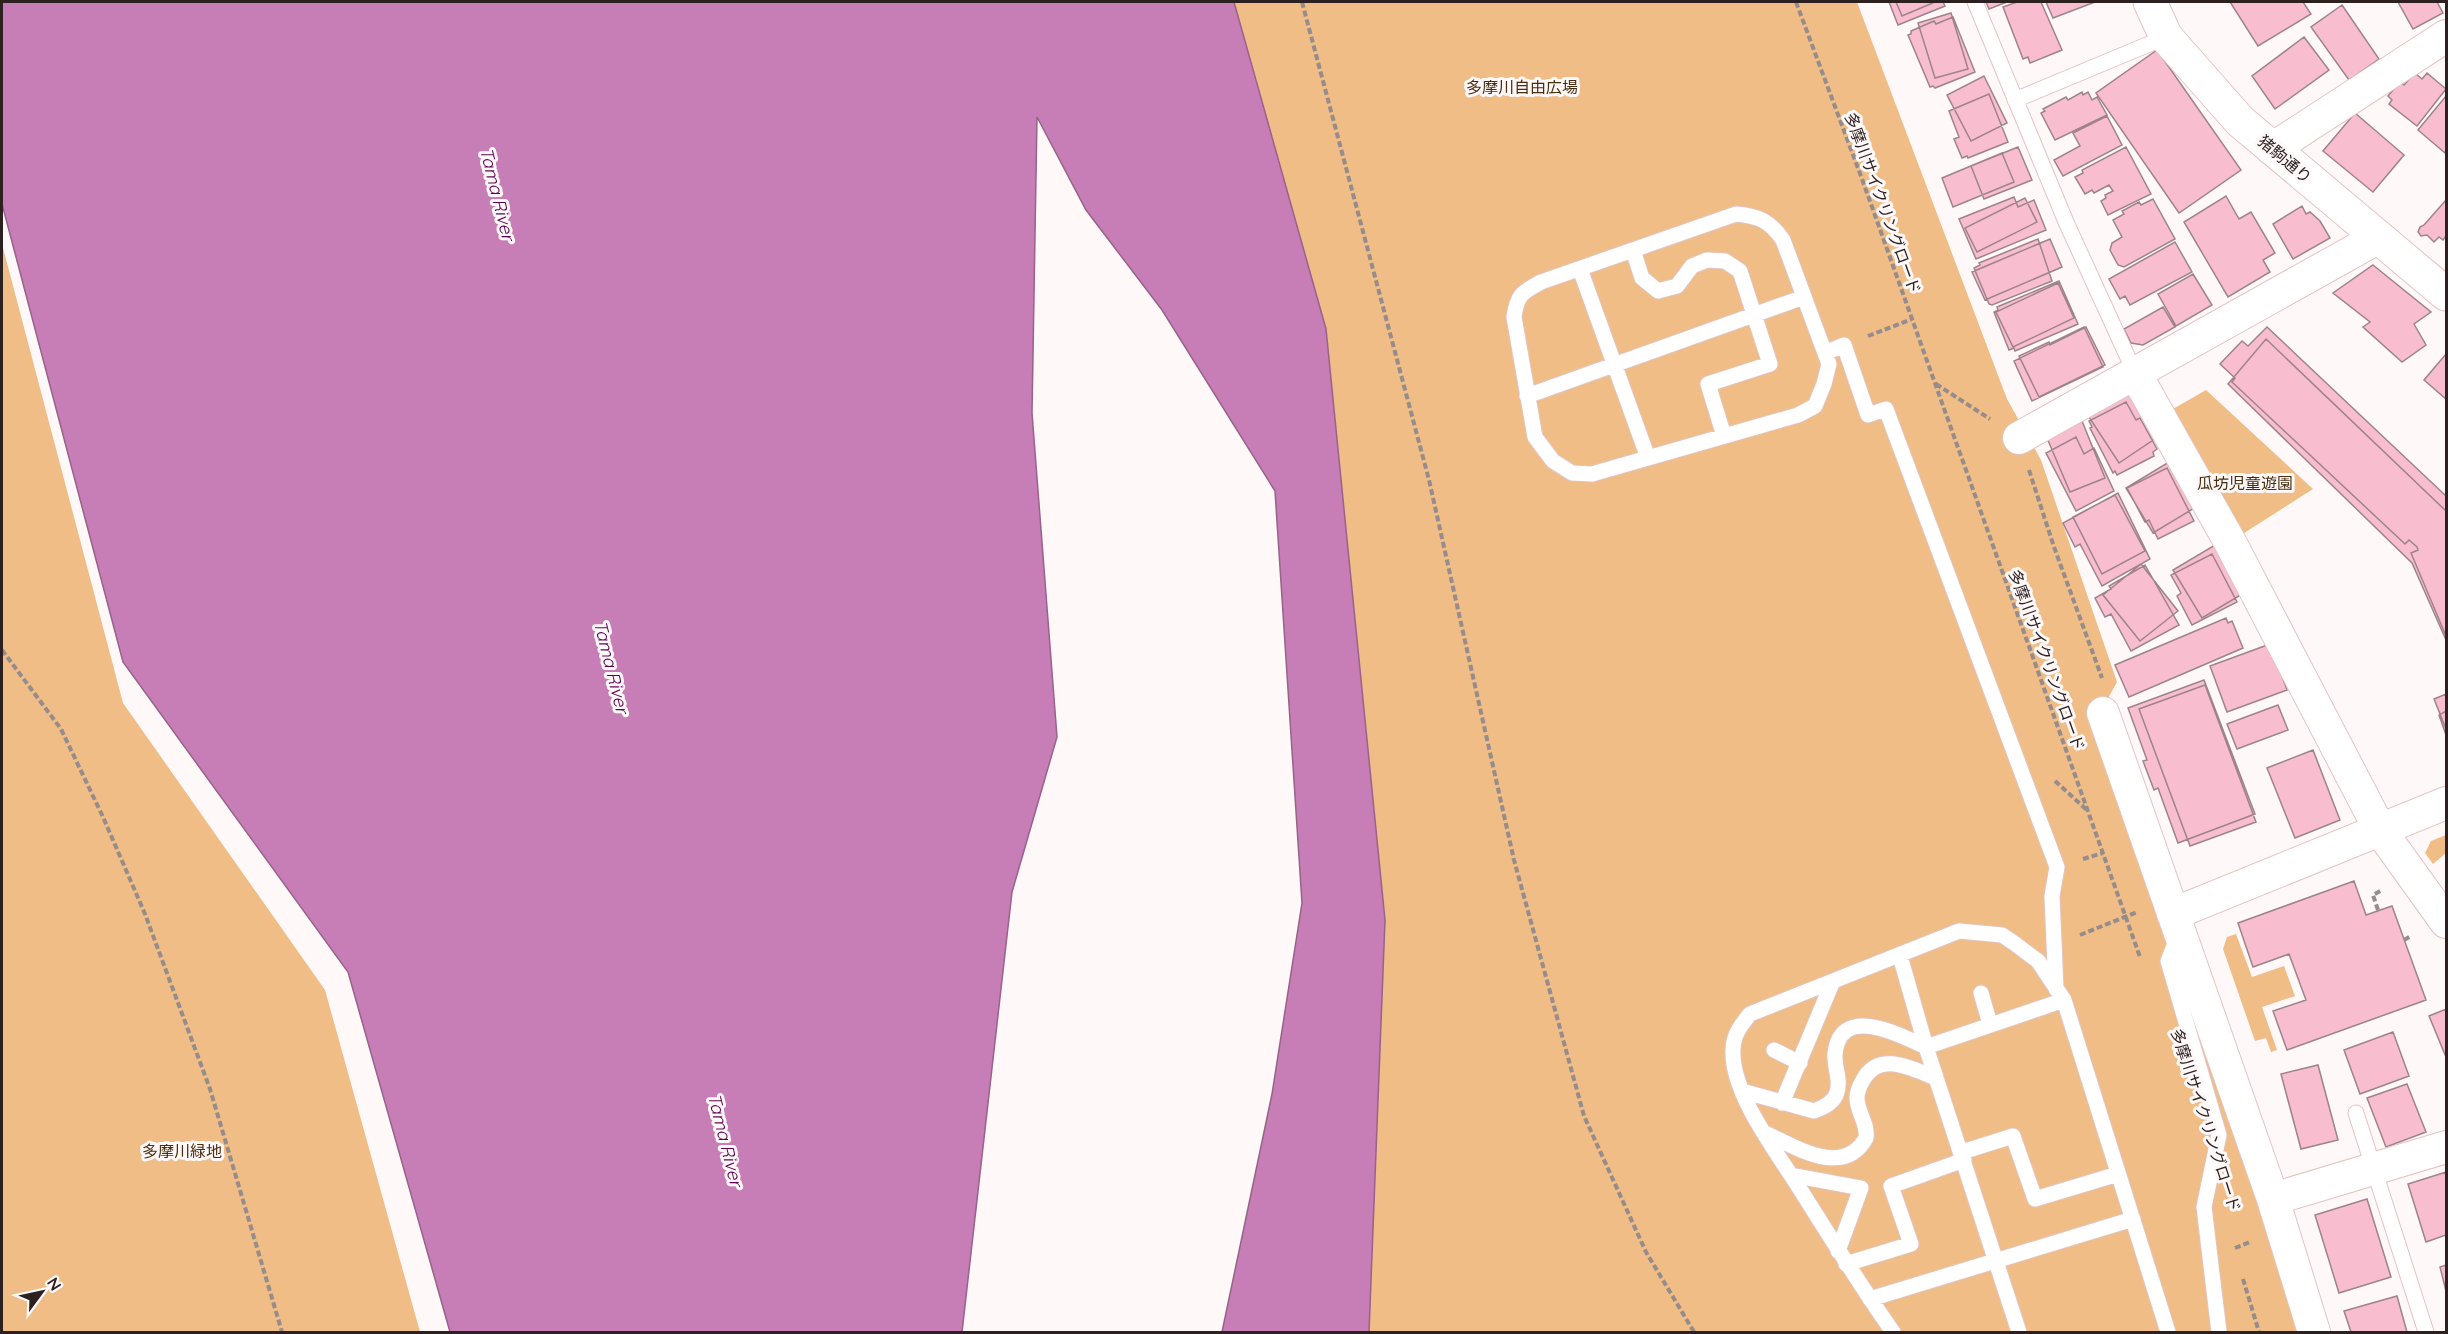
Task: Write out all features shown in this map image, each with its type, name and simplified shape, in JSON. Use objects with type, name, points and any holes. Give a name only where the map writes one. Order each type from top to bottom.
[{"type":"street","name":"猪駒通り","points":[[2150,2],[2166,37],[2240,121],[2446,294]]},
{"type":"street","points":[[2272,149],[2446,36]]},
{"type":"street","points":[[2019,438],[2379,237]]},
{"type":"street","points":[[2135,373],[2230,542],[2380,830],[2446,922]]},
{"type":"street","points":[[2103,713],[2273,1199],[2314,1332]]},
{"type":"street","points":[[2176,924],[2380,830],[2446,803]]},
{"type":"street","points":[[2273,1199],[2446,1147]]},
{"type":"lane","points":[[1975,2],[2066,222],[2135,373]]},
{"type":"lane","points":[[2015,99],[2166,37]]},
{"type":"lane","points":[[1736,214],[1753,216],[1774,226],[1784,240],[1829,364],[1815,406],[1798,415],[1592,474],[1572,473],[1554,462],[1535,437],[1514,317],[1516,301],[1524,291],[1580,268],[1736,214]]},
{"type":"lane","points":[[1633,250],[1642,278],[1658,291],[1677,286],[1692,266],[1707,260],[1725,261],[1740,271],[1770,364],[1708,384],[1724,436]]},
{"type":"lane","points":[[1580,268],[1648,458]]},
{"type":"lane","points":[[1527,396],[1804,297]]},
{"type":"lane","points":[[1825,353],[1844,345],[1868,415],[1886,409],[2057,867],[2052,896],[2060,995],[2168,1332]]},
{"type":"lane","points":[[2176,924],[2168,961],[2219,1136],[2204,1207],[2219,1332]]},
{"type":"lane","points":[[1893,1332],[1842,1257],[1764,1132],[1742,1091],[1733,1050],[1738,1029],[1750,1014],[1959,932],[2002,935],[2038,962],[2060,995]]},
{"type":"lane","points":[[1900,956],[1926,1047],[2019,1332]]},
{"type":"lane","points":[[1782,1103],[1833,981]]},
{"type":"lane","points":[[1981,993],[1990,1024]]},
{"type":"lane","points":[[1742,1091],[1814,1111],[1825,1107],[1836,1095],[1839,1082],[1835,1057],[1837,1045],[1843,1035],[1852,1028],[1883,1027],[1926,1047],[2060,995]]},
{"type":"lane","points":[[1774,1050],[1800,1063]]},
{"type":"lane","points":[[1764,1132],[1825,1158],[1846,1156],[1854,1153],[1866,1138],[1865,1123],[1857,1098],[1859,1087],[1867,1072],[1881,1063],[1893,1063],[1936,1078]]},
{"type":"lane","points":[[2356,1113],[2426,1332]]},
{"type":"lane","points":[[1842,1257],[1911,1244],[1891,1186],[2013,1136],[2035,1199],[2118,1174]]},
{"type":"lane","points":[[1791,1175],[1861,1188],[1842,1257]]},
{"type":"lane","points":[[1870,1299],[2133,1219]]},
{"type":"path","points":[[1302,2],[1430,480],[1514,860],[1584,1116],[1646,1252],[1694,1332]]},
{"type":"path","name":"多摩川サイクリングロード","points":[[1796,2],[1912,319],[2140,958]]},
{"type":"path","points":[[1864,337],[1912,319]]},
{"type":"path","points":[[1935,384],[2019,438],[2054,547],[2103,680]]},
{"type":"path","points":[[2,650],[61,729],[103,817],[145,914],[210,1089],[282,1332]]},
{"type":"path","points":[[2074,936],[2125,916]]},
{"type":"path","points":[[2231,1240],[2237,1259]]},
{"type":"path","points":[[2240,1270],[2259,1332]]},
{"type":"green space","name":"多摩川自由広場","points":[[1234,2],[1857,2],[2007,399],[2041,460],[2117,682],[2097,718],[2303,1332],[1369,1332],[1385,920],[1326,329]]},
{"type":"green space","name":"多摩川緑地","points":[[2,244],[123,703],[325,990],[420,1332],[2,1332]]},
{"type":"green space","name":"瓜坊児童遊園","points":[[2206,390],[2313,489],[2230,542],[2159,417]]},
{"type":"green space","points":[[2446,835],[2446,853],[2433,864],[2425,853],[2431,841]]},
{"type":"green space","points":[[2236,934],[2252,977],[2284,966],[2295,996],[2262,1007],[2277,1050],[2271,1052],[2266,1038],[2255,1041],[2223,949],[2227,937]]},
{"type":"water","name":"Tama River","points":[[2,2],[1234,2],[1326,329],[1385,920],[1369,1332],[1222,1332],[1272,1094],[1302,903],[1275,491],[1162,310],[1086,210],[1037,117],[1032,413],[1057,737],[1012,892],[962,1332],[450,1332],[348,972],[123,662],[2,204]]},
{"type":"building","points":[[1889,2],[1943,2],[1945,6],[1898,25]]},
{"type":"building","points":[[1896,2],[1935,2],[1902,16]]},
{"type":"building","points":[[1986,2],[2007,2],[1989,9]]},
{"type":"building","points":[[2017,2],[2041,2],[2062,50],[2030,63],[2028,57],[2023,59],[2003,7]]},
{"type":"building","points":[[2046,2],[2095,2],[2053,18]]},
{"type":"building","points":[[2230,2],[2303,2],[2311,14],[2258,46]]},
{"type":"building","points":[[2398,2],[2437,2],[2443,13],[2413,29]]},
{"type":"building","points":[[2342,5],[2379,59],[2349,80],[2311,27]]},
{"type":"building","points":[[1951,13],[1968,69],[1935,78],[1918,23]]},
{"type":"building","points":[[1953,17],[1975,72],[1935,88],[1930,87],[1908,35],[1911,31],[1934,21],[1936,24]]},
{"type":"building","points":[[2304,37],[2329,70],[2275,109],[2252,76]]},
{"type":"building","points":[[2157,50],[2241,170],[2179,213],[2096,93]]},
{"type":"building","points":[[2415,73],[2422,79],[2427,73],[2446,89],[2417,126],[2389,104],[2392,100],[2388,96],[2400,82],[2404,85]]},
{"type":"building","points":[[1984,76],[2007,123],[1971,141],[1947,95]]},
{"type":"building","points":[[2082,92],[2083,95],[2088,92],[2092,100],[2097,97],[2107,115],[2055,140],[2041,113],[2045,111],[2043,109],[2066,97],[2068,100]]},
{"type":"building","points":[[1989,94],[2008,142],[1968,158],[1967,156],[1962,158],[1954,139],[1959,137],[1949,111]]},
{"type":"building","points":[[2446,96],[2446,150],[2445,153],[2418,130]]},
{"type":"building","points":[[2355,113],[2404,155],[2373,192],[2323,151]]},
{"type":"building","points":[[2107,116],[2122,145],[2063,176],[2054,160],[2080,146],[2073,133]]},
{"type":"building","points":[[2018,147],[2032,180],[1984,199],[1971,166]]},
{"type":"building","points":[[2126,147],[2151,194],[2108,215],[2101,201],[2106,198],[2105,195],[2113,191],[2109,185],[2094,193],[2092,190],[2085,194],[2075,177],[2083,173],[2082,170]]},
{"type":"building","points":[[2002,153],[2014,182],[1953,207],[1942,178]]},
{"type":"building","points":[[2226,196],[2239,219],[2251,212],[2275,253],[2263,260],[2270,272],[2228,297],[2184,222]]},
{"type":"building","points":[[2014,197],[2018,207],[2034,200],[2046,230],[1976,259],[1959,219]]},
{"type":"building","points":[[2025,198],[2037,222],[1977,252],[1965,228]]},
{"type":"building","points":[[2153,199],[2175,239],[2124,267],[2118,265],[2110,250],[2112,243],[2122,237],[2113,220],[2124,214],[2122,211],[2139,202],[2141,205]]},
{"type":"building","points":[[2446,200],[2446,236],[2443,240],[2439,237],[2434,242],[2427,235],[2421,236],[2418,232],[2420,227]]},
{"type":"building","points":[[2302,206],[2306,214],[2310,212],[2320,221],[2330,238],[2293,259],[2273,224]]},
{"type":"building","points":[[2038,239],[2052,281],[1992,305],[1989,304],[1974,268],[1980,265],[1979,263]]},
{"type":"building","points":[[2050,239],[2062,267],[1985,300],[1972,272]]},
{"type":"building","points":[[2175,242],[2192,272],[2130,305],[2125,296],[2120,299],[2109,279]]},
{"type":"building","points":[[2373,265],[2431,312],[2414,324],[2426,345],[2402,362],[2363,327],[2370,322],[2333,293]]},
{"type":"building","points":[[2193,274],[2212,305],[2176,326],[2158,294]]},
{"type":"building","points":[[2059,281],[2078,324],[2015,351],[2014,348],[2009,350],[1994,312],[1998,310],[1997,307]]},
{"type":"building","points":[[2058,283],[2074,318],[2013,347],[1996,312]]},
{"type":"building","points":[[2163,307],[2175,327],[2143,345],[2131,343],[2124,329]]},
{"type":"building","points":[[2084,327],[2103,367],[2032,401],[2014,361]]},
{"type":"building","points":[[2086,327],[2105,365],[2039,397],[2019,356],[2049,342],[2050,345]]},
{"type":"building","points":[[2267,327],[2446,496],[2446,636],[2411,553],[2418,550],[2417,547],[2409,540],[2405,544],[2232,382],[2235,378],[2220,364],[2242,341],[2248,346]]},
{"type":"building","points":[[2266,339],[2446,511],[2446,640],[2412,563],[2228,384]]},
{"type":"building","points":[[2446,354],[2446,399],[2424,380]]},
{"type":"building","points":[[2128,388],[2159,436],[2119,463],[2087,414]]},
{"type":"building","points":[[2126,402],[2136,420],[2140,418],[2157,449],[2153,452],[2154,456],[2117,475],[2115,471],[2113,473],[2090,428],[2092,427],[2089,421]]},
{"type":"building","points":[[2080,416],[2105,478],[2070,492],[2044,431]]},
{"type":"building","points":[[2076,437],[2084,454],[2094,448],[2114,491],[2076,511],[2046,453]]},
{"type":"building","points":[[2169,462],[2196,507],[2153,533],[2126,488]]},
{"type":"building","points":[[2167,468],[2194,521],[2158,539],[2149,520],[2145,522],[2127,488]]},
{"type":"building","points":[[2118,493],[2150,559],[2102,586],[2080,544],[2075,547],[2063,523]]},
{"type":"building","points":[[2115,495],[2145,551],[2102,574],[2073,517]]},
{"type":"building","points":[[2215,545],[2244,593],[2202,618],[2173,570]]},
{"type":"building","points":[[2212,554],[2237,602],[2192,625],[2177,596],[2181,593],[2171,575]]},
{"type":"building","points":[[2141,564],[2178,611],[2140,641],[2103,595]]},
{"type":"building","points":[[2145,565],[2179,625],[2131,651],[2111,614],[2105,617],[2095,598],[2111,589],[2109,586]]},
{"type":"building","points":[[2226,618],[2228,623],[2232,621],[2243,648],[2129,697],[2115,665]]},
{"type":"building","points":[[2270,644],[2287,690],[2227,712],[2210,666]]},
{"type":"building","points":[[2204,680],[2255,814],[2178,843],[2158,788],[2154,790],[2143,761],[2147,760],[2128,708]]},
{"type":"building","points":[[2205,685],[2256,822],[2190,846],[2139,709]]},
{"type":"building","points":[[2446,694],[2446,729],[2434,699]]},
{"type":"building","points":[[2278,705],[2288,730],[2237,749],[2227,724]]},
{"type":"building","points":[[2446,711],[2446,735],[2439,715]]},
{"type":"building","points":[[2313,750],[2340,820],[2295,838],[2267,768]]},
{"type":"building","points":[[2354,881],[2366,915],[2392,906],[2426,1000],[2287,1050],[2273,1011],[2306,1000],[2289,954],[2253,967],[2238,923]]},
{"type":"building","points":[[2446,1009],[2446,1057],[2429,1016]]},
{"type":"building","points":[[2393,1032],[2409,1076],[2360,1094],[2344,1050]]},
{"type":"building","points":[[2318,1065],[2338,1140],[2301,1149],[2281,1074]]},
{"type":"building","points":[[2407,1084],[2426,1132],[2386,1147],[2367,1098]]},
{"type":"building","points":[[2446,1172],[2446,1235],[2426,1242],[2408,1184]]},
{"type":"building","points":[[2367,1199],[2391,1277],[2339,1293],[2315,1215]]},
{"type":"building","points":[[2446,1265],[2446,1291],[2440,1267]]},
{"type":"building","points":[[2397,1296],[2407,1332],[2351,1332],[2344,1311]]}]
